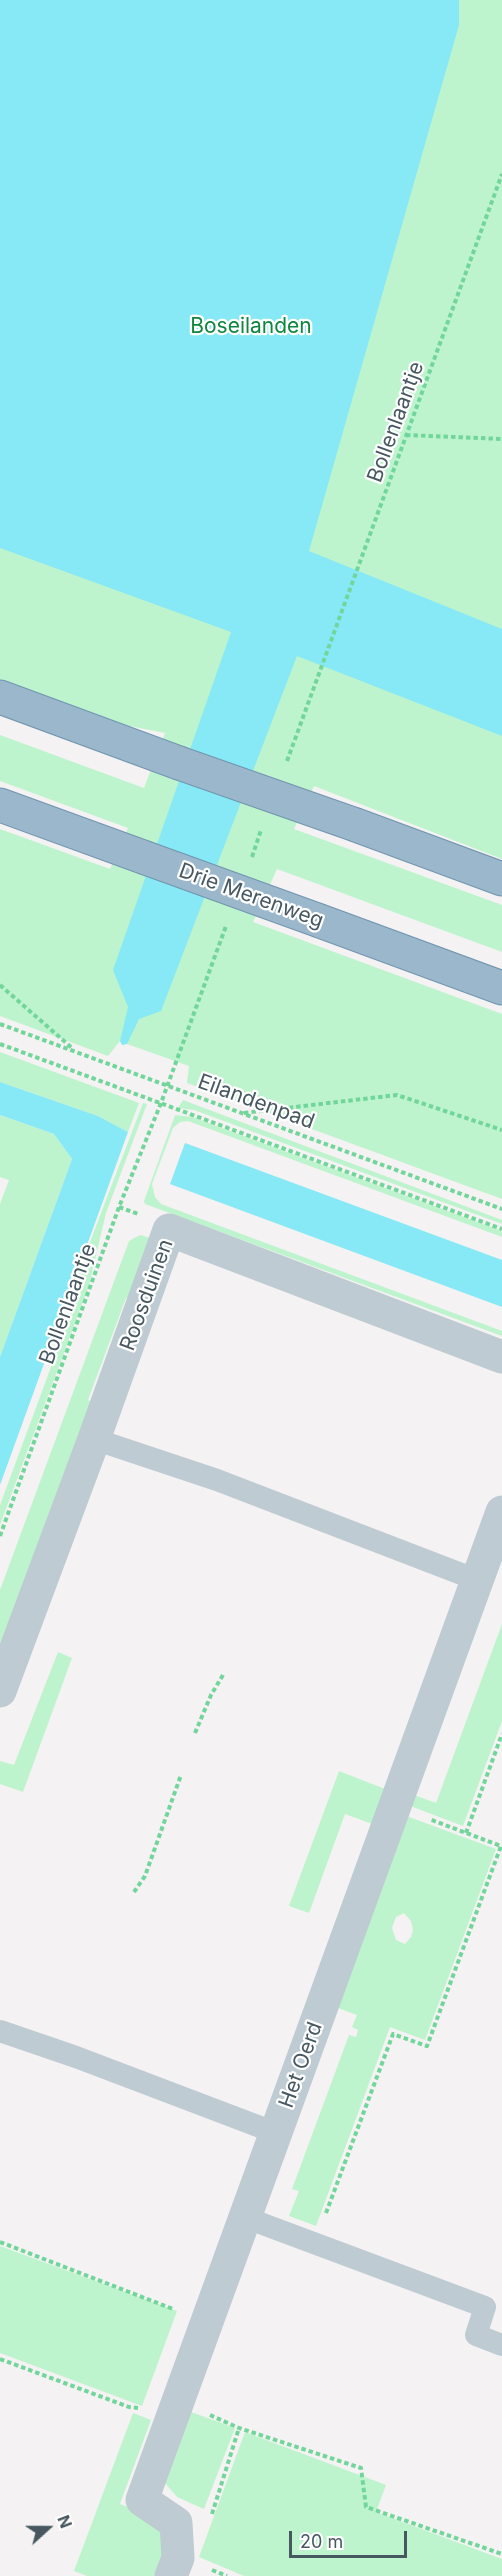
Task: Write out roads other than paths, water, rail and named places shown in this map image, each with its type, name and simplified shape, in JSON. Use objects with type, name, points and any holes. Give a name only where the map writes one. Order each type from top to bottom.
[{"type":"highway","points":[[0,697],[502,879]]},
{"type":"highway","name":"Drie Merenweg","points":[[0,805],[502,988]]},
{"type":"street","name":"Roosduinen","points":[[0,1691],[169,1230],[502,1357]]},
{"type":"street","name":"Het Oerd","points":[[171,2576],[178,2558],[176,2523],[142,2500],[502,1512]]},
{"type":"lane","points":[[94,1439],[217,1480],[477,1580]]},
{"type":"lane","points":[[0,2031],[76,2057],[276,2133]]},
{"type":"lane","points":[[244,2217],[485,2307],[476,2335],[502,2345]]},
{"type":"water","name":"Boseilanden","points":[[0,0],[459,0],[459,25],[309,551],[502,629],[502,736],[297,656],[161,1011],[139,1019],[127,1044],[122,1045],[120,1041],[128,1007],[113,970],[231,632],[0,548]]},
{"type":"water","points":[[0,1082],[98,1116],[128,1132],[0,1485],[0,1357],[72,1159],[54,1134],[0,1115]]},
{"type":"water","points":[[185,1143],[502,1260],[502,1307],[170,1184]]}]
